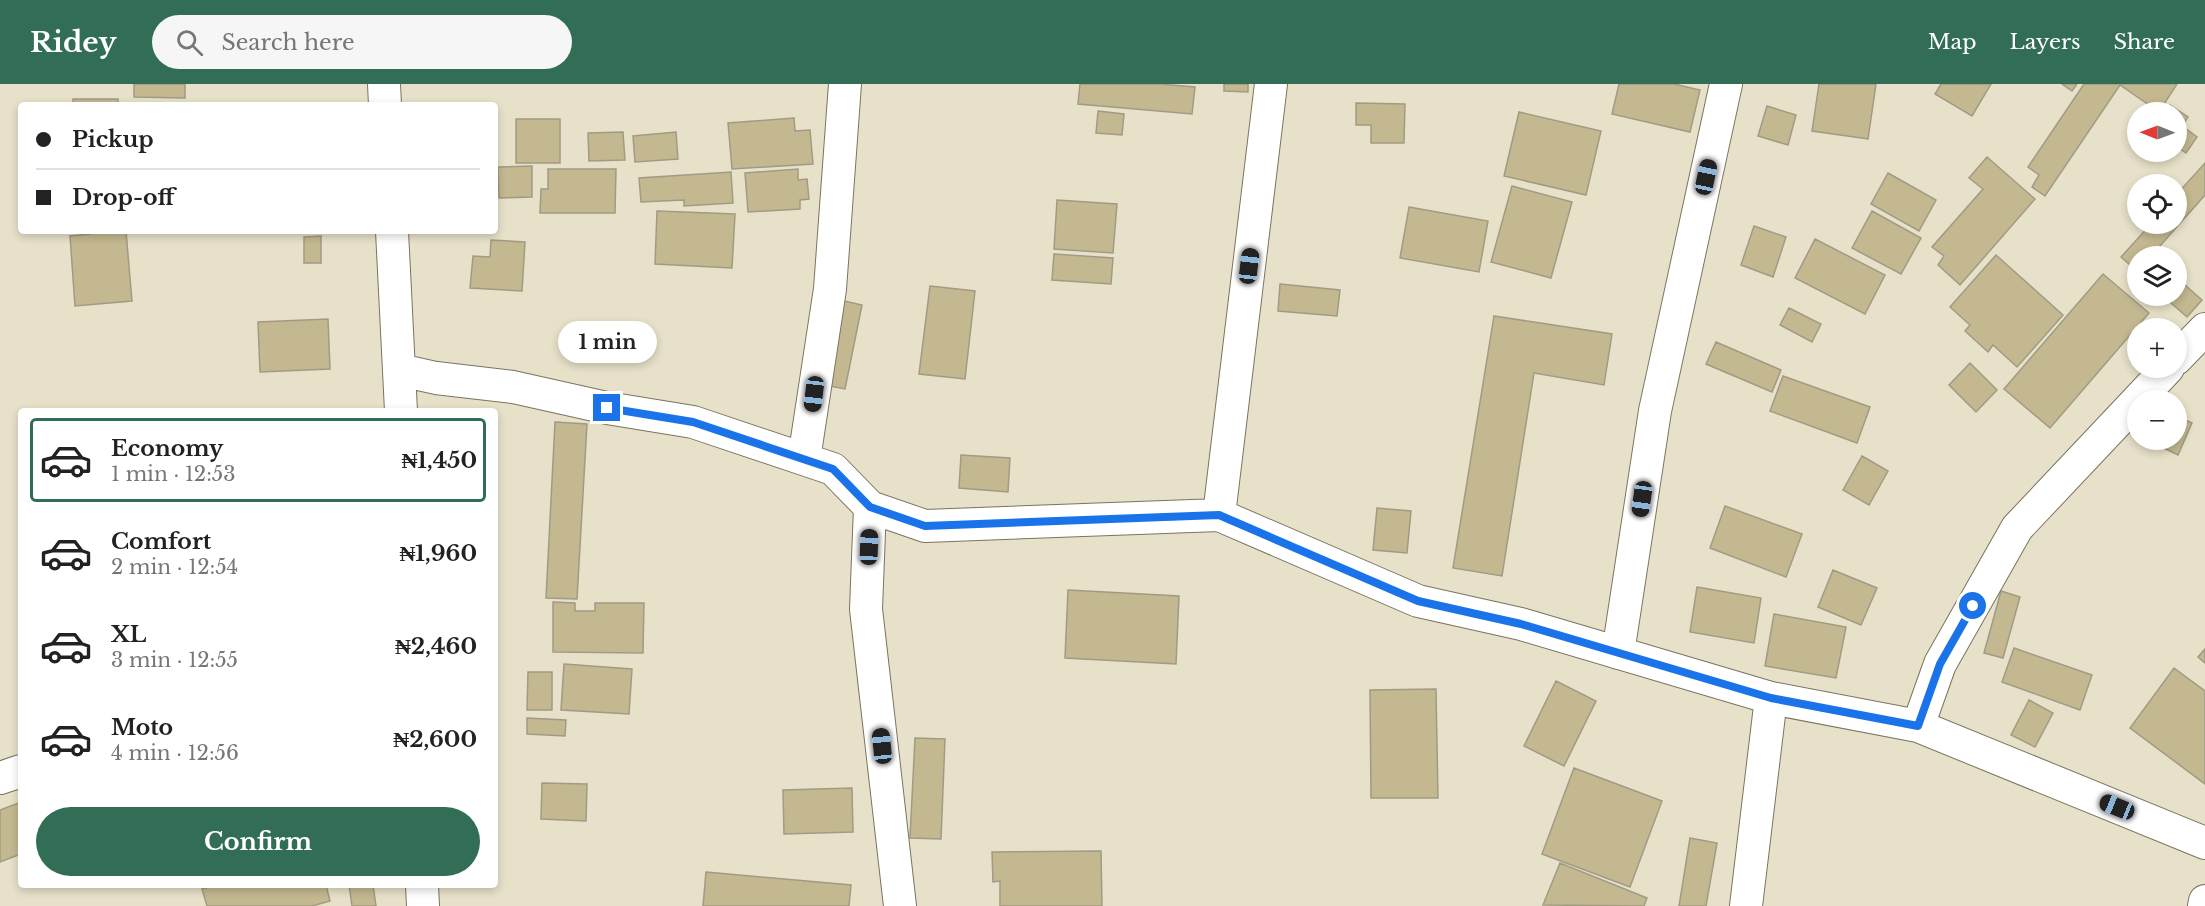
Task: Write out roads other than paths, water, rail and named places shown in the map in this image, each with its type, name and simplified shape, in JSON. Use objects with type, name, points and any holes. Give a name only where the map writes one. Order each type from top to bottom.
[{"type":"street","points":[[384,84],[385,102]]},
{"type":"street","points":[[804,459],[830,289],[845,84]]},
{"type":"street","points":[[1219,515],[1271,84]]},
{"type":"street","points":[[1618,653],[1655,411],[1726,84]]},
{"type":"street","points":[[392,234],[401,408]]},
{"type":"street","points":[[2187,348],[2205,329]]},
{"type":"street","points":[[400,370],[436,378],[513,387],[607,408],[693,422],[833,469],[870,507],[925,526],[1219,515],[1418,601],[1521,624],[1771,698],[1918,726],[2205,843]]},
{"type":"street","points":[[1918,726],[1940,664],[2018,528],[2159,378]]},
{"type":"street","points":[[870,507],[866,609],[900,906]]},
{"type":"street","points":[[1746,906],[1771,698]]},
{"type":"street","points":[[0,778],[18,772]]},
{"type":"street","points":[[422,888],[423,906]]},
{"type":"street","points":[[2204,906],[2205,901]]}]
